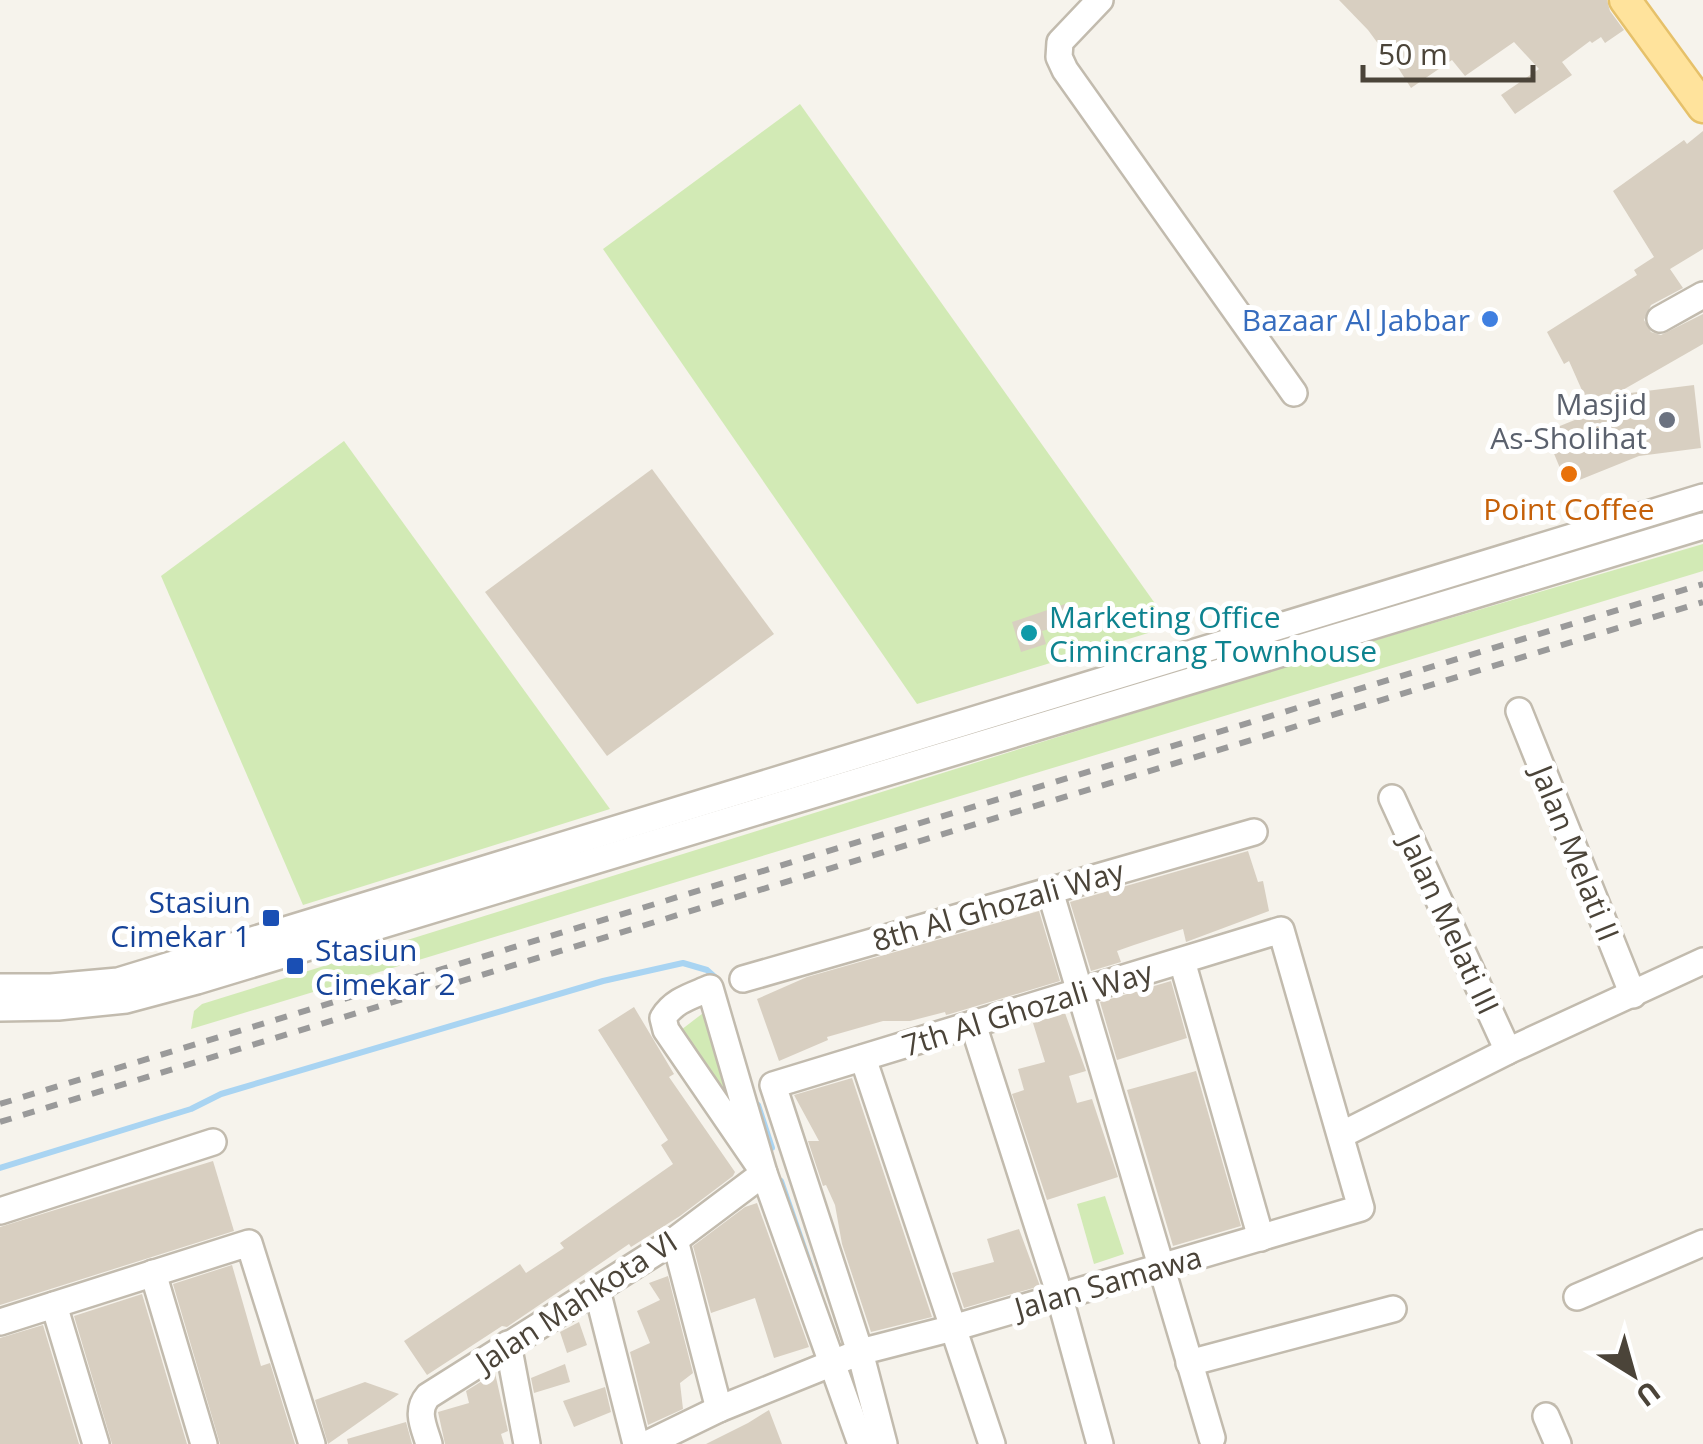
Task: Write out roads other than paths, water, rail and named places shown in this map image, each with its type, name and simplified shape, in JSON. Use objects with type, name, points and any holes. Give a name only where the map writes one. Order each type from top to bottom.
[{"type":"main road","points":[[1624,0],[1703,107]]},
{"type":"street","points":[[1100,0],[1060,42],[1065,70],[1294,392]]},
{"type":"street","points":[[1660,318],[1703,295]]},
{"type":"street","points":[[0,1008],[126,1000],[565,856],[1703,497]]},
{"type":"street","points":[[0,987],[118,981],[565,856],[1703,526]]},
{"type":"street","name":"Jalan Melati II","points":[[1519,711],[1634,995]]},
{"type":"street","name":"Jalan Melati III","points":[[1392,798],[1508,1051]]},
{"type":"street","name":"8th Al Ghozali Way","points":[[743,978],[1254,832]]},
{"type":"street","points":[[1050,891],[1212,1438]]},
{"type":"street","name":"7th Al Ghozali Way","points":[[846,1359],[773,1085],[1281,930],[1341,1136]]},
{"type":"street","points":[[1182,961],[1262,1238]]},
{"type":"street","points":[[1341,1136],[1508,1051],[1703,961]]},
{"type":"street","points":[[764,1173],[666,1030],[663,1018],[668,1010],[680,1000],[710,988],[764,1173],[884,1444]]},
{"type":"street","points":[[973,1024],[1060,1295],[1100,1444]]},
{"type":"street","points":[[863,1058],[992,1444]]},
{"type":"street","name":"Jalan Samawa","points":[[648,1444],[719,1409],[846,1359],[1361,1208],[1341,1136]]},
{"type":"street","points":[[0,1210],[213,1142]]},
{"type":"street","name":"Jalan Mahkota VI","points":[[430,1444],[420,1414],[421,1404],[508,1344],[675,1240],[764,1173]]},
{"type":"street","points":[[675,1240],[719,1409]]},
{"type":"street","points":[[1578,1296],[1703,1242]]},
{"type":"street","points":[[0,1322],[249,1243],[312,1444]]},
{"type":"street","points":[[153,1273],[204,1444]]},
{"type":"street","points":[[597,1290],[636,1444]]},
{"type":"street","points":[[54,1305],[96,1444]]},
{"type":"street","points":[[1189,1363],[1393,1309]]},
{"type":"street","points":[[508,1344],[527,1444]]},
{"type":"street","points":[[846,1359],[861,1444]]},
{"type":"street","points":[[1546,1416],[1558,1444]]},
{"type":"waterway","points":[[0,1168],[191,1109],[221,1094],[603,981],[683,963],[707,970],[716,978]]},
{"type":"waterway","points":[[758,1105],[772,1148]]},
{"type":"waterway","points":[[781,1181],[819,1291]]},
{"type":"railway","points":[[0,1104],[1703,584]]},
{"type":"railway","points":[[0,1122],[1703,602]]},
{"type":"place","name":"Bazaar Al Jabbar","points":[[1490,319]]},
{"type":"place","name":"Masjid As-Sholihat","points":[[1667,420]]},
{"type":"place","name":"Point Coffee","points":[[1569,474]]},
{"type":"place","name":"Marketing Office Cimincrang Townhouse","points":[[1029,633]]},
{"type":"place","name":"Stasiun Cimekar 1","points":[[271,918]]},
{"type":"place","name":"Stasiun Cimekar 2","points":[[295,966]]}]
